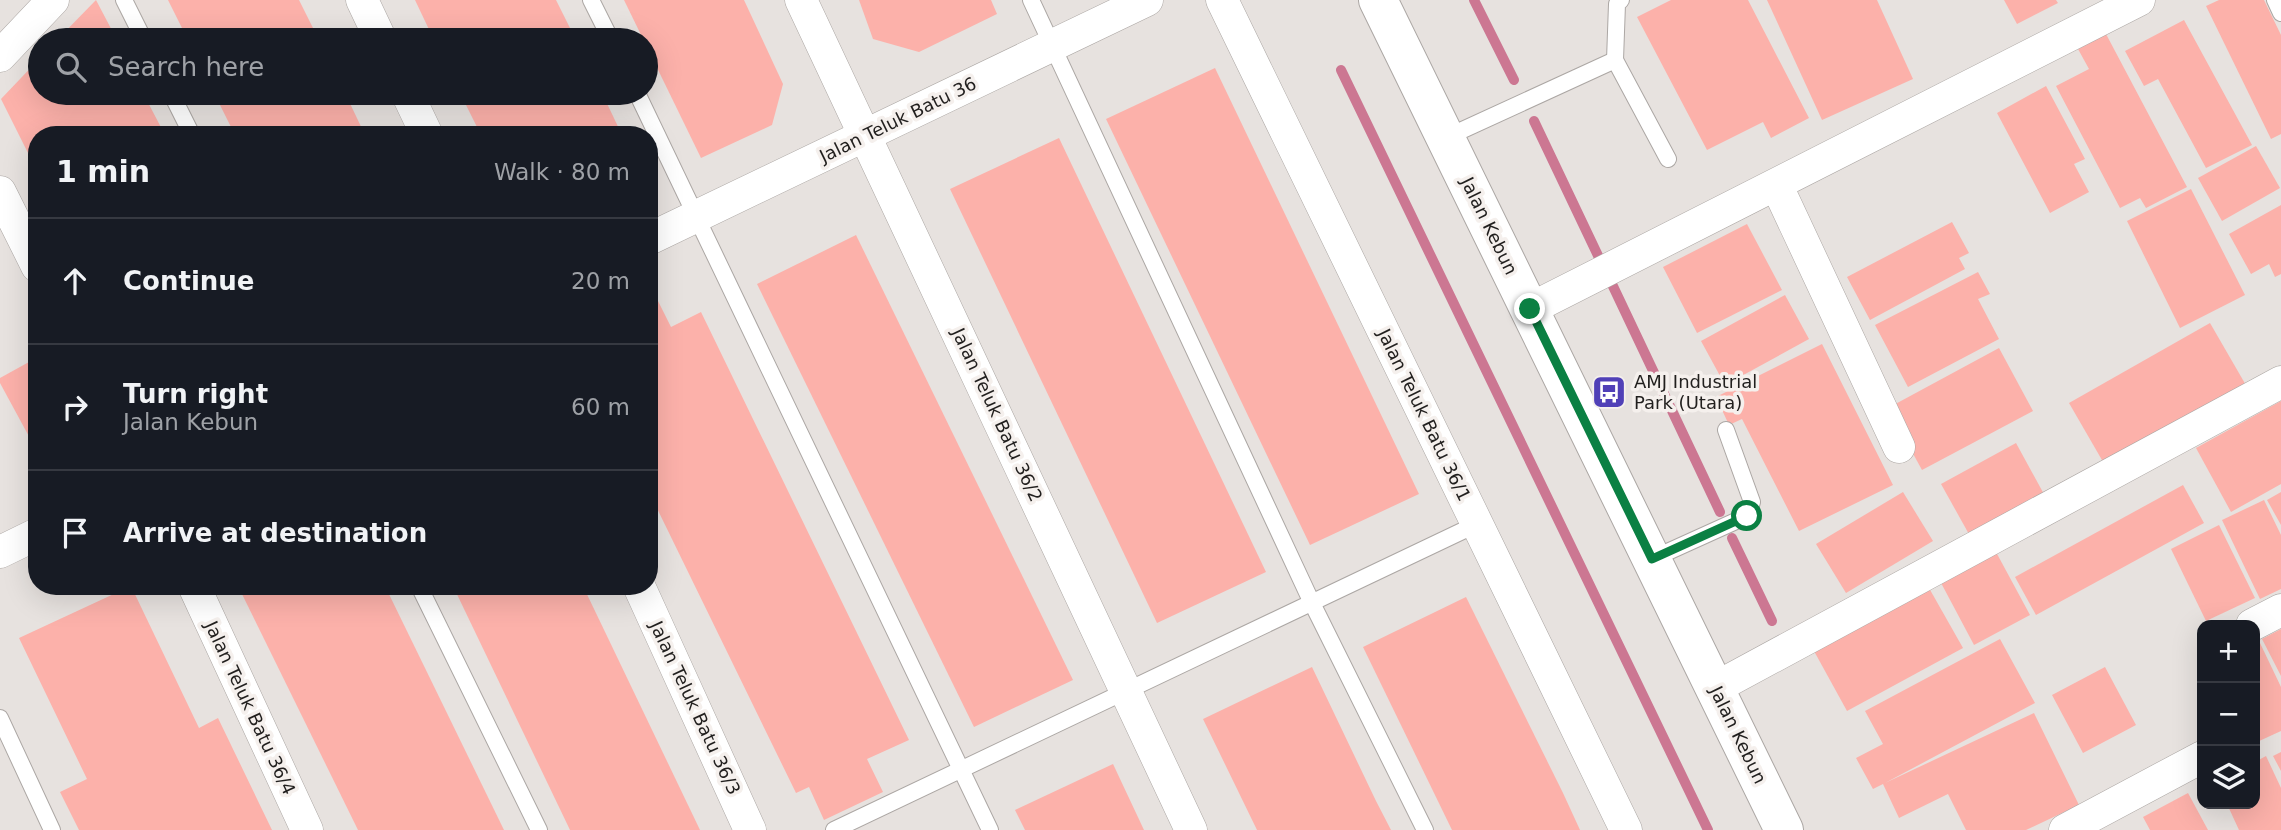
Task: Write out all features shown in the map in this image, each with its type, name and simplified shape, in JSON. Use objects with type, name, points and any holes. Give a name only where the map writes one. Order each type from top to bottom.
[{"type":"main road","name":"Jalan Kebun","points":[[1378,0],[1783,830]]},
{"type":"street","points":[[9,47],[53,0]]},
{"type":"street","points":[[362,0],[376,28]]},
{"type":"street","name":"Jalan Teluk Batu 36/2","points":[[801,0],[1191,830]]},
{"type":"street","name":"Jalan Teluk Batu 36","points":[[658,235],[1147,0]]},
{"type":"street","name":"Jalan Teluk Batu 36/1","points":[[1222,0],[1626,830]]},
{"type":"street","points":[[1530,309],[2139,0]]},
{"type":"street","points":[[413,105],[423,126]]},
{"type":"street","points":[[1777,186],[1899,447]]},
{"type":"street","points":[[0,192],[28,247]]},
{"type":"street","points":[[1715,688],[2281,382]]},
{"type":"street","points":[[0,552],[28,538]]},
{"type":"street","name":"Jalan Teluk Batu 36/4","points":[[198,595],[307,830]]},
{"type":"street","name":"Jalan Teluk Batu 36/3","points":[[643,595],[750,830]]},
{"type":"street","points":[[2260,621],[2281,610]]},
{"type":"street","points":[[2065,830],[2112,820],[2197,760]]},
{"type":"lane","points":[[124,0],[138,28]]},
{"type":"lane","points":[[591,0],[605,28]]},
{"type":"lane","points":[[1031,0],[1312,603],[1425,830]]},
{"type":"lane","points":[[1621,0],[1617,4],[1615,60],[1668,159]]},
{"type":"lane","points":[[2274,0],[2281,13]]},
{"type":"lane","points":[[1445,138],[1615,60]]},
{"type":"lane","points":[[177,105],[188,126]]},
{"type":"lane","points":[[643,105],[653,126]]},
{"type":"lane","points":[[658,135],[990,830]]},
{"type":"lane","points":[[1652,559],[1747,516],[1752,502],[1726,429]]},
{"type":"lane","points":[[834,830],[1477,524]]},
{"type":"lane","points":[[423,595],[539,830]]},
{"type":"lane","points":[[0,718],[52,830]]},
{"type":"building","points":[[96,0],[111,28],[69,28]]},
{"type":"building","points":[[168,0],[299,0],[313,28],[182,28]]},
{"type":"building","points":[[415,0],[556,0],[570,28],[428,28]]},
{"type":"building","points":[[624,0],[744,0],[783,84],[772,125],[701,158],[658,70],[658,28],[638,28]]},
{"type":"building","points":[[859,0],[991,0],[997,14],[919,52],[873,39]]},
{"type":"building","points":[[1671,0],[1748,0],[1809,118],[1771,138],[1763,122],[1707,150],[1637,17]]},
{"type":"building","points":[[1767,0],[1877,0],[1913,79],[1822,120]]},
{"type":"building","points":[[2004,0],[2056,0],[2058,3],[2017,24]]},
{"type":"building","points":[[2219,0],[2264,0],[2281,35],[2281,134],[2271,139],[2206,6]]},
{"type":"building","points":[[2184,20],[2252,145],[2206,168],[2158,79],[2144,86],[2125,51]]},
{"type":"building","points":[[2106,34],[2187,187],[2146,208],[2140,198],[2120,208],[2056,86],[2089,69],[2078,49]]},
{"type":"building","points":[[1215,68],[1419,494],[1310,545],[1106,119]]},
{"type":"building","points":[[28,71],[28,105],[149,105],[160,126],[28,126],[28,153],[1,99]]},
{"type":"building","points":[[2046,86],[2085,159],[2074,164],[2089,192],[2050,213],[1997,113]]},
{"type":"building","points":[[220,105],[351,105],[361,126],[230,126]]},
{"type":"building","points":[[466,105],[608,105],[618,126],[476,126]]},
{"type":"building","points":[[1059,138],[1266,572],[1157,623],[950,189]]},
{"type":"building","points":[[2256,146],[2280,188],[2222,221],[2198,178]]},
{"type":"building","points":[[2191,189],[2245,295],[2180,328],[2127,221]]},
{"type":"building","points":[[2281,205],[2281,274],[2275,277],[2269,264],[2251,274],[2229,234]]},
{"type":"building","points":[[1952,222],[1969,253],[1959,258],[1965,269],[1870,320],[1847,277]]},
{"type":"building","points":[[1747,224],[1782,290],[1697,333],[1663,267]]},
{"type":"building","points":[[856,235],[1073,680],[974,727],[757,284]]},
{"type":"building","points":[[1978,272],[1990,294],[1978,299],[1999,339],[1908,387],[1875,325]]},
{"type":"building","points":[[1785,295],[1809,339],[1725,385],[1701,341]]},
{"type":"building","points":[[658,301],[671,327],[701,312],[909,740],[867,759],[883,792],[824,820],[809,787],[796,793],[658,510]]},
{"type":"building","points":[[2210,323],[2247,387],[2106,467],[2069,403]]},
{"type":"building","points":[[1822,344],[1893,485],[1799,531],[1742,419],[1729,425],[1716,397]]},
{"type":"building","points":[[1999,348],[2033,411],[1922,470],[1888,408]]},
{"type":"building","points":[[28,363],[28,435],[0,383],[0,378]]},
{"type":"building","points":[[2281,401],[2281,484],[2231,512],[2196,448]]},
{"type":"building","points":[[2016,443],[2045,496],[1970,536],[1941,484]]},
{"type":"building","points":[[2183,485],[2204,523],[2036,615],[2015,577]]},
{"type":"building","points":[[1903,492],[1933,541],[1846,593],[1816,544]]},
{"type":"building","points":[[2281,492],[2281,525],[2267,500]]},
{"type":"building","points":[[2264,500],[2281,535],[2281,589],[2260,599],[2222,520]]},
{"type":"building","points":[[2219,525],[2255,598],[2206,620],[2171,549]]},
{"type":"building","points":[[1996,552],[2030,615],[1974,645],[1940,581]]},
{"type":"building","points":[[1929,588],[1963,648],[1847,711],[1814,651]]},
{"type":"building","points":[[112,595],[135,595],[199,728],[218,718],[272,830],[79,830],[60,792],[87,779],[19,638]]},
{"type":"building","points":[[242,595],[389,595],[504,830],[358,830]]},
{"type":"building","points":[[457,595],[587,595],[700,830],[570,830]]},
{"type":"building","points":[[1466,597],[1580,830],[1452,830],[1363,647]]},
{"type":"building","points":[[2281,629],[2281,676],[2262,639]]},
{"type":"building","points":[[2000,639],[2035,703],[1885,783],[2034,713],[2079,805],[2026,830],[1966,830],[1948,794],[1899,818],[1883,784],[1873,789],[1856,758],[1883,744],[1865,711]]},
{"type":"building","points":[[2260,643],[2281,687],[2281,731],[2260,741]]},
{"type":"building","points":[[1312,667],[1391,830],[1257,830],[1203,719]]},
{"type":"building","points":[[2105,667],[2136,725],[2083,753],[2052,695]]},
{"type":"building","points":[[2281,752],[2281,771],[2273,756]]},
{"type":"building","points":[[2266,756],[2281,788],[2281,830],[2239,830],[2229,809],[2260,809],[2260,759]]},
{"type":"building","points":[[1113,764],[1144,830],[1025,830],[1015,810]]},
{"type":"building","points":[[2188,793],[2208,830],[2150,830],[2143,817]]},
{"type":"waterway","points":[[1474,0],[1514,80]]},
{"type":"waterway","points":[[1341,70],[1708,830]]},
{"type":"waterway","points":[[1534,121],[1602,264]]},
{"type":"waterway","points":[[1611,282],[1720,512]]},
{"type":"waterway","points":[[1732,538],[1772,621]]},
{"type":"place","name":"AMJ Industrial Park (Utara)","points":[[1609,392]]},
{"type":"route","points":[[1530,309],[1652,559],[1747,516]]}]
